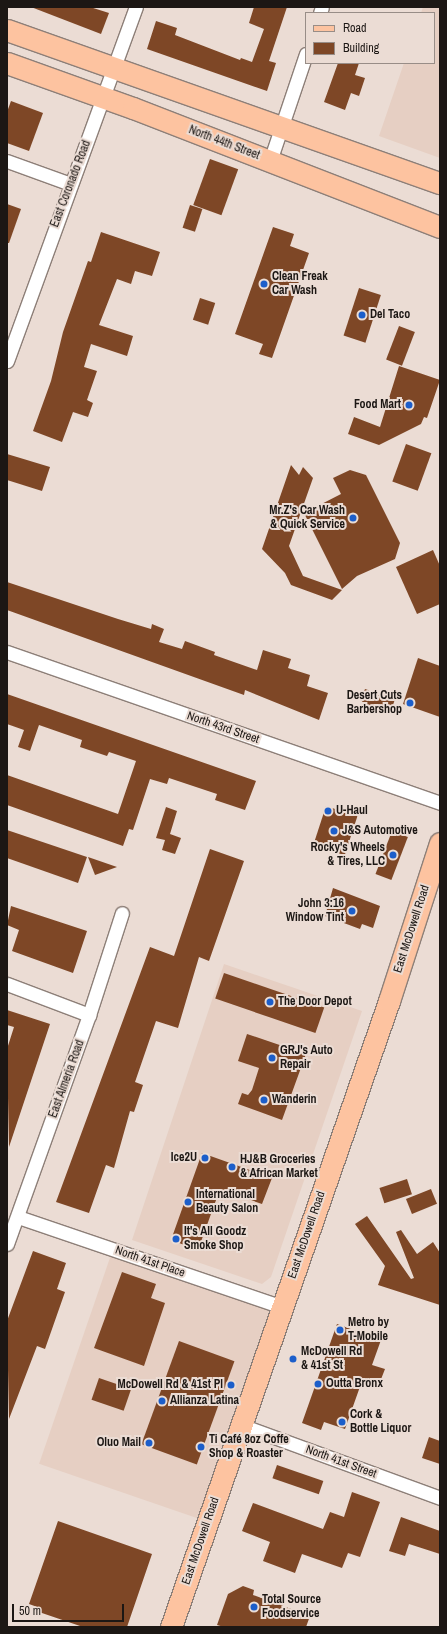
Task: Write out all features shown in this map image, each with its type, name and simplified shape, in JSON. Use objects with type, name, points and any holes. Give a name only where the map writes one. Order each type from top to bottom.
[{"type":"main road","points":[[7,30],[440,183]]},
{"type":"main road","name":"North 44th Street","points":[[7,63],[104,97],[440,228]]},
{"type":"main road","name":"East McDowell Road","points":[[172,1627],[389,1000],[440,843]]},
{"type":"street","name":"East Coronado Road","points":[[7,361],[136,7]]},
{"type":"street","points":[[270,161],[305,57]]},
{"type":"street","points":[[7,161],[71,184]]},
{"type":"street","name":"North 43rd Street","points":[[7,652],[440,803]]},
{"type":"street","name":"East Almeria Road","points":[[7,1244],[18,1217],[89,1015],[122,913]]},
{"type":"street","points":[[7,984],[89,1015]]},
{"type":"street","name":"North 41st Place","points":[[18,1217],[282,1307]]},
{"type":"street","name":"North 41st Street","points":[[241,1425],[440,1498]]},
{"type":"shaded area","points":[[423,7],[440,7],[440,158],[379,136],[404,64],[435,64],[435,12],[421,12]]},
{"type":"shaded area","points":[[224,964],[362,1011],[271,1277],[262,1284],[132,1240]]},
{"type":"shaded area","points":[[113,1249],[282,1307],[208,1522],[39,1464]]},
{"type":"building","points":[[31,7],[90,7],[109,13],[101,34]]},
{"type":"building","points":[[254,7],[287,7],[269,61],[276,63],[267,91],[147,49],[156,21],[177,28],[175,35],[240,60],[241,58],[252,62],[264,29],[249,23]]},
{"type":"building","points":[[338,64],[359,64],[355,75],[365,78],[359,96],[351,93],[345,110],[324,102]]},
{"type":"building","points":[[11,101],[43,113],[29,151],[7,143],[7,112]]},
{"type":"building","points":[[210,159],[238,169],[221,215],[193,205]]},
{"type":"building","points":[[7,204],[21,209],[9,243],[7,243]]},
{"type":"building","points":[[190,205],[202,209],[195,232],[183,228]]},
{"type":"building","points":[[273,227],[294,234],[290,246],[309,253],[272,358],[259,354],[263,344],[235,334]]},
{"type":"building","points":[[101,232],[160,252],[152,276],[135,271],[131,284],[117,279],[99,325],[133,336],[127,356],[91,344],[84,367],[97,371],[87,400],[93,403],[88,417],[73,412],[62,442],[33,431],[51,381],[63,332],[88,261],[91,262]]},
{"type":"building","name":"Del Taco","points":[[359,288],[381,295],[365,343],[344,336]]},
{"type":"building","points":[[200,298],[215,303],[208,325],[193,320]]},
{"type":"building","points":[[399,326],[415,332],[402,366],[386,360]]},
{"type":"building","name":"Food Mart","points":[[399,366],[440,380],[427,418],[424,417],[421,424],[379,445],[348,434],[354,417],[380,427]]},
{"type":"building","points":[[406,444],[431,453],[418,491],[392,482]]},
{"type":"building","points":[[7,454],[50,467],[42,491],[7,480]]},
{"type":"building","points":[[291,465],[299,475],[303,467],[313,478],[289,546],[303,576],[342,590],[332,600],[291,585],[285,573],[262,549]]},
{"type":"building","name":"Mr.Z's Car Wash & Quick Service","points":[[350,470],[366,475],[400,543],[395,559],[357,576],[342,589],[304,513],[341,494],[333,478]]},
{"type":"building","points":[[433,550],[440,566],[440,604],[417,614],[396,567]]},
{"type":"building","points":[[7,582],[151,629],[152,624],[164,629],[159,642],[182,649],[185,641],[215,652],[214,655],[257,670],[263,650],[291,659],[288,668],[310,675],[307,686],[328,693],[319,720],[245,690],[244,695],[7,610]]},
{"type":"building","points":[[418,658],[440,666],[440,717],[403,704]]},
{"type":"building","points":[[365,689],[395,699],[391,711],[387,715],[366,706],[361,700]]},
{"type":"building","points":[[7,694],[256,781],[245,810],[215,800],[217,794],[169,778],[167,784],[150,779],[133,830],[129,829],[123,846],[7,805],[7,775],[118,814],[136,761],[109,752],[107,756],[80,747],[82,740],[39,725],[30,751],[18,747],[24,730],[7,724]]},
{"type":"building","name":"J&S Automotive","points":[[326,806],[357,816],[345,855],[313,845]]},
{"type":"building","points":[[166,807],[177,811],[170,834],[181,838],[175,854],[162,850],[165,840],[156,838]]},
{"type":"building","points":[[7,830],[87,857],[78,883],[7,858]]},
{"type":"building","name":"Rocky's Wheels & Tires, LLC","points":[[392,831],[408,837],[391,880],[376,874]]},
{"type":"building","points":[[210,849],[244,861],[209,961],[199,957],[178,1028],[156,1021],[135,1082],[143,1085],[134,1112],[130,1111],[114,1168],[106,1165],[89,1213],[56,1202],[150,947],[174,956]]},
{"type":"building","points":[[88,857],[117,867],[95,875]]},
{"type":"building","name":"John 3:16 Window Tint","points":[[333,888],[380,906],[373,928],[362,924],[360,929],[325,916]]},
{"type":"building","points":[[11,906],[87,931],[73,973],[12,951],[19,930],[7,925]]},
{"type":"building","name":"The Door Depot","points":[[224,973],[324,1008],[315,1033],[215,999]]},
{"type":"building","points":[[7,1010],[50,1024],[9,1147],[7,1049],[14,1027],[7,1025]]},
{"type":"building","points":[[247,1034],[306,1054],[282,1120],[238,1104],[242,1093],[248,1095],[252,1090],[259,1068],[238,1061]]},
{"type":"building","points":[[202,1153],[272,1178],[262,1204],[220,1189],[198,1250],[171,1240]]},
{"type":"building","points":[[407,1179],[412,1194],[384,1203],[379,1188]]},
{"type":"building","points":[[431,1189],[437,1204],[412,1214],[406,1199]]},
{"type":"building","points":[[367,1216],[411,1279],[414,1278],[396,1232],[401,1230],[417,1254],[433,1242],[440,1253],[440,1305],[378,1285],[385,1266],[355,1224]]},
{"type":"building","points":[[33,1251],[66,1263],[57,1289],[65,1292],[45,1349],[37,1346],[9,1419],[7,1321]]},
{"type":"building","points":[[122,1272],[156,1284],[151,1298],[165,1303],[144,1366],[94,1348]]},
{"type":"building","points":[[337,1324],[381,1340],[372,1365],[385,1369],[378,1387],[362,1381],[345,1429],[324,1422],[321,1430],[302,1423]]},
{"type":"building","points":[[179,1341],[234,1361],[197,1465],[141,1444]]},
{"type":"building","points":[[99,1378],[131,1389],[124,1411],[92,1400]]},
{"type":"building","points":[[429,1437],[440,1441],[440,1464],[422,1458]]},
{"type":"building","points":[[277,1465],[323,1481],[319,1494],[272,1478]]},
{"type":"building","points":[[352,1492],[380,1502],[360,1557],[348,1553],[342,1568],[302,1554],[295,1573],[263,1561],[270,1542],[242,1531],[253,1503],[323,1529],[330,1512],[344,1517]]},
{"type":"building","points":[[401,1517],[440,1531],[440,1554],[409,1544],[405,1556],[389,1551]]},
{"type":"building","points":[[58,1521],[152,1554],[127,1627],[83,1627],[39,1612],[40,1608],[29,1604]]},
{"type":"building","name":"Total Source Foodservice","points":[[243,1586],[254,1590],[253,1595],[310,1616],[306,1627],[224,1627],[217,1625],[228,1594]]},
{"type":"place","name":"Clean Freak Car Wash","points":[[264,284]]},
{"type":"place","name":"Del Taco","points":[[362,315]]},
{"type":"place","name":"Food Mart","points":[[409,405]]},
{"type":"place","name":"Mr.Z's Car Wash & Quick Service","points":[[353,518]]},
{"type":"place","name":"Desert Cuts Barbershop","points":[[410,703]]},
{"type":"place","name":"U-Haul","points":[[328,811]]},
{"type":"place","name":"J&S Automotive","points":[[334,831]]},
{"type":"place","name":"Rocky's Wheels & Tires, LLC","points":[[393,855]]},
{"type":"place","name":"John 3:16 Window Tint","points":[[352,911]]},
{"type":"place","name":"The Door Depot","points":[[270,1002]]},
{"type":"place","name":"GRJ's Auto Repair","points":[[272,1058]]},
{"type":"place","name":"Wanderin","points":[[264,1100]]},
{"type":"place","name":"Ice2U","points":[[205,1158]]},
{"type":"place","name":"HJ&B Groceries & African Market","points":[[232,1167]]},
{"type":"place","name":"International Beauty Salon","points":[[188,1202]]},
{"type":"place","name":"It's All Goodz Smoke Shop","points":[[176,1239]]},
{"type":"place","name":"Metro by T-Mobile","points":[[340,1330]]},
{"type":"place","name":"McDowell Rd & 41st St","points":[[293,1359]]},
{"type":"place","name":"Outta Bronx","points":[[318,1384]]},
{"type":"place","name":"McDowell Rd & 41st Pl","points":[[231,1385]]},
{"type":"place","name":"Allianza Latina","points":[[162,1401]]},
{"type":"place","name":"Cork & Bottle Liquor","points":[[342,1422]]},
{"type":"place","name":"Oluo Mail","points":[[149,1443]]},
{"type":"place","name":"Ti Café 8oz Coffe Shop & Roaster","points":[[201,1447]]},
{"type":"place","name":"Total Source Foodservice","points":[[254,1607]]}]
